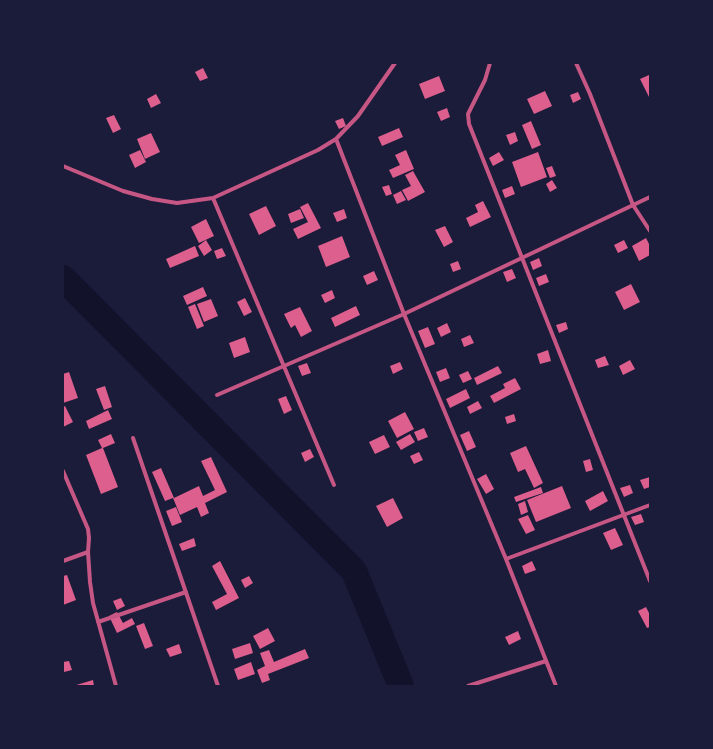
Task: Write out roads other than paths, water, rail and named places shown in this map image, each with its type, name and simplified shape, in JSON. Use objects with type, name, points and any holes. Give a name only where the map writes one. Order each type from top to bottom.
[{"type":"street","points":[[63,166],[123,191],[152,200],[177,203],[213,198],[318,150],[336,139],[358,116],[395,63]]},
{"type":"street","points":[[490,63],[485,80],[468,114],[469,124],[650,582]]},
{"type":"street","points":[[576,63],[590,94],[634,205],[650,231]]},
{"type":"street","points":[[336,139],[404,314],[506,559],[556,686]]},
{"type":"street","points":[[217,395],[404,314],[650,197]]},
{"type":"street","points":[[213,198],[334,485]]},
{"type":"street","points":[[133,438],[218,686]]},
{"type":"street","points":[[63,472],[88,529],[90,582],[98,622],[116,686]]},
{"type":"street","points":[[506,559],[650,504]]},
{"type":"street","points":[[63,561],[88,552]]},
{"type":"street","points":[[98,622],[186,592]]},
{"type":"street","points":[[468,686],[546,662]]},
{"type":"waterway","points":[[63,278],[354,571],[401,686]]}]
